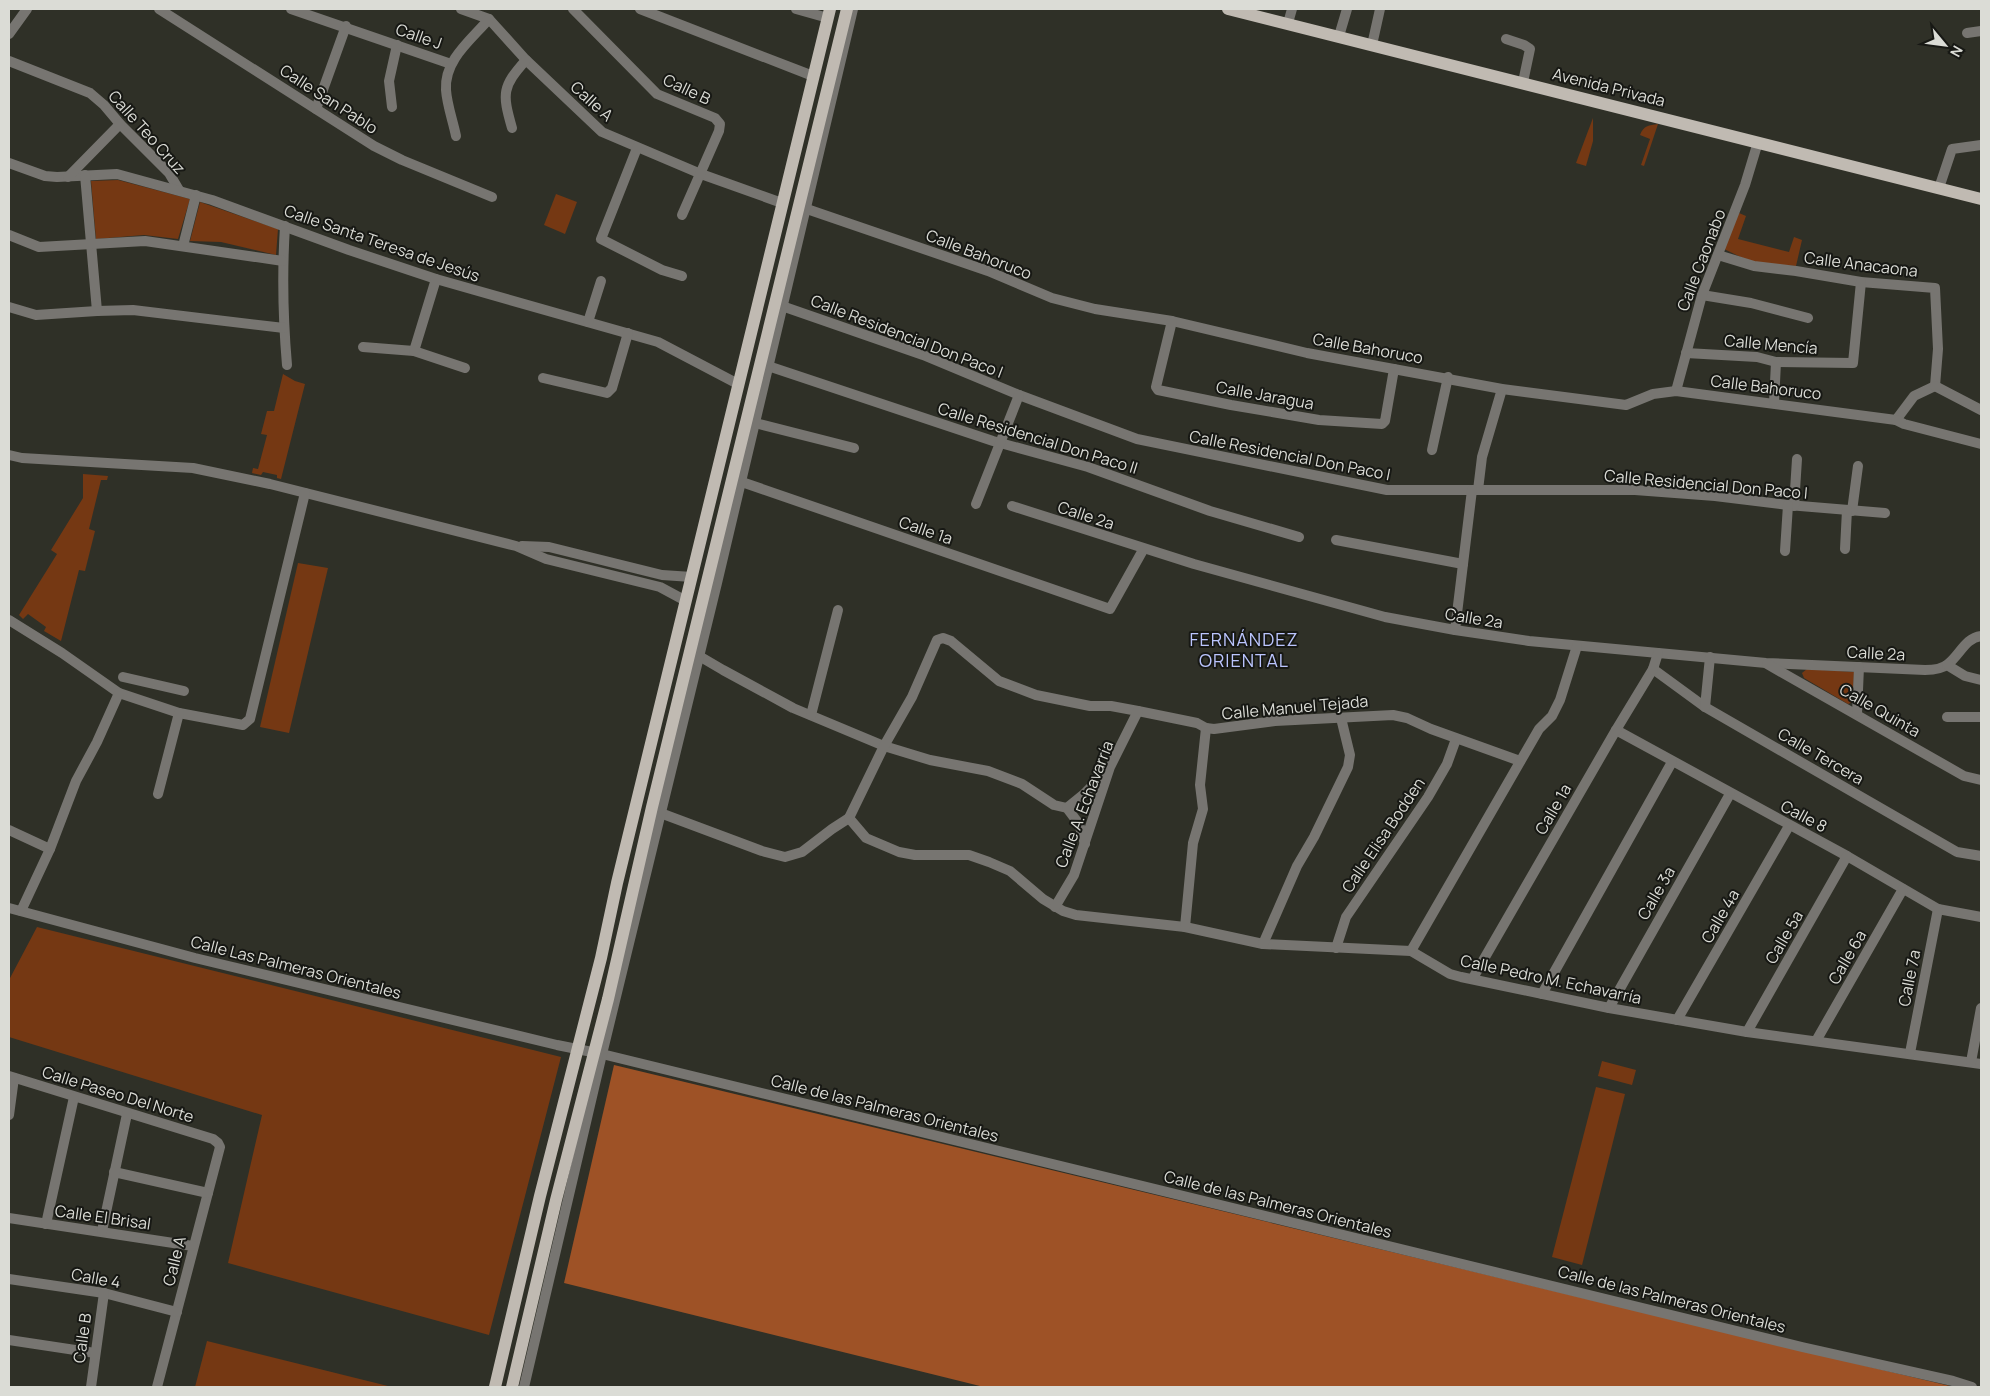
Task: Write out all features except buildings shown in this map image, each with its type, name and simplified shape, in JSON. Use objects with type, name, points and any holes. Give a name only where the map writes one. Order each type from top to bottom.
[{"type":"main road","points":[[522,1386],[556,1200],[598,1053],[779,305],[847,9]]},
{"type":"main road","name":"Avenida Privada","points":[[1228,9],[1981,199]]},
{"type":"main road","points":[[495,1387],[829,13]]},
{"type":"street","points":[[9,34],[27,9]]},
{"type":"street","name":"Calle San Pablo","points":[[159,9],[374,146],[402,160],[492,197]]},
{"type":"street","name":"Calle J","points":[[291,9],[346,26],[451,64]]},
{"type":"street","points":[[456,136],[446,92],[447,77],[451,64],[487,15],[461,9]]},
{"type":"street","name":"Calle B","points":[[573,9],[657,94],[715,118],[720,124],[719,131],[682,216]]},
{"type":"street","points":[[640,9],[813,76]]},
{"type":"street","points":[[796,9],[829,13]]},
{"type":"street","points":[[802,207],[853,9]]},
{"type":"street","points":[[1288,23],[1292,9]]},
{"type":"street","points":[[1339,36],[1347,9]]},
{"type":"street","points":[[1372,45],[1380,9]]},
{"type":"street","name":"Calle A","points":[[487,15],[526,60],[602,132],[701,174],[782,203]]},
{"type":"street","points":[[316,109],[346,26]]},
{"type":"street","points":[[1966,33],[1981,32]]},
{"type":"street","points":[[1506,39],[1530,49],[1523,82]]},
{"type":"street","points":[[392,107],[389,81],[397,45]]},
{"type":"street","points":[[512,128],[506,101],[506,91],[509,80],[526,60]]},
{"type":"street","name":"Calle Teo Cruz","points":[[9,61],[90,92],[169,174],[178,190]]},
{"type":"street","points":[[68,177],[120,124]]},
{"type":"street","name":"Calle Caonabo","points":[[1676,391],[1702,296],[1745,186],[1758,142]]},
{"type":"street","points":[[1939,188],[1952,150],[1981,145]]},
{"type":"street","points":[[637,148],[601,239],[662,270],[682,276]]},
{"type":"street","name":"Calle Santa Teresa de Jesús","points":[[9,163],[45,176],[68,177],[117,174],[196,195],[436,279],[658,342],[738,384]]},
{"type":"street","points":[[85,175],[97,311]]},
{"type":"street","points":[[183,246],[196,195]]},
{"type":"street","name":"Calle Bahoruco","points":[[802,207],[988,270],[1052,298],[1095,309],[1172,321],[1307,353],[1448,377],[1502,389],[1626,405],[1653,394],[1676,391],[1774,403],[1896,420],[1904,424],[1981,444]]},
{"type":"street","points":[[285,226],[283,261],[284,328],[287,365]]},
{"type":"street","points":[[9,235],[40,247],[145,241],[283,261]]},
{"type":"street","name":"Calle Anacaona","points":[[1718,255],[1754,266],[1861,282],[1935,288],[1938,349],[1935,386]]},
{"type":"street","points":[[414,351],[436,279]]},
{"type":"street","points":[[588,322],[601,281]]},
{"type":"street","name":"Calle Mencía","points":[[1686,353],[1757,357],[1776,362],[1853,363],[1861,282]]},
{"type":"street","points":[[1702,296],[1752,303],[1808,318]]},
{"type":"street","points":[[737,480],[755,423],[779,305]]},
{"type":"street","name":"Calle Residencial Don Paco I","points":[[779,305],[914,352],[1019,395],[1144,441],[1387,490],[1634,490],[1715,496],[1791,506],[1885,513]]},
{"type":"street","points":[[9,307],[36,315],[97,311],[155,312],[284,328]]},
{"type":"street","name":"Calle Jaragua","points":[[1172,321],[1156,387],[1158,390],[1319,420],[1382,424],[1385,421],[1394,369]]},
{"type":"street","points":[[543,378],[607,394],[612,388],[628,333]]},
{"type":"street","points":[[363,347],[414,351],[465,368]]},
{"type":"street","points":[[1774,403],[1776,362]]},
{"type":"street","name":"Calle Residencial Don Paco II","points":[[768,366],[1001,442],[1088,467],[1210,511],[1299,537]]},
{"type":"street","points":[[1432,450],[1448,377]]},
{"type":"street","points":[[1896,420],[1914,396],[1935,386],[1981,410]]},
{"type":"street","points":[[1455,630],[1475,490],[1482,457],[1502,389]]},
{"type":"street","points":[[976,504],[1019,395]]},
{"type":"street","points":[[755,423],[854,448]]},
{"type":"street","points":[[9,455],[22,458],[193,468],[305,493],[516,546],[546,559],[660,587],[686,601]]},
{"type":"street","points":[[1785,551],[1797,459]]},
{"type":"street","points":[[1845,549],[1858,466]]},
{"type":"street","name":"Calle 1a","points":[[737,480],[1110,609],[1143,550]]},
{"type":"street","points":[[9,620],[62,653],[119,693],[179,713],[243,725],[250,719],[305,493]]},
{"type":"street","name":"Calle 2a","points":[[1012,506],[1143,550],[1385,618],[1455,630],[1529,641],[1710,657],[1766,664],[1859,666],[1925,670],[1935,670],[1947,665]]},
{"type":"street","points":[[1336,540],[1463,564]]},
{"type":"street","points":[[516,546],[549,547],[662,575],[692,577]]},
{"type":"street","points":[[546,559],[549,547]]},
{"type":"street","points":[[811,714],[838,610]]},
{"type":"street","points":[[1981,636],[1970,639],[1947,665],[1965,676],[1981,680]]},
{"type":"street","name":"Calle Manuel Tejada","points":[[884,746],[912,697],[937,640],[943,638],[951,641],[999,681],[1036,695],[1090,706],[1111,706],[1138,710],[1197,723],[1206,728],[1214,729],[1275,721],[1359,716],[1398,716],[1456,739],[1520,761]]},
{"type":"street","points":[[1411,951],[1538,729],[1552,716],[1560,700],[1577,646]]},
{"type":"street","points":[[695,653],[793,708],[884,746],[930,760],[988,771],[1022,784],[1054,805],[1067,808],[1079,824],[1085,844]]},
{"type":"street","name":"Calle 1a","points":[[1473,978],[1653,669],[1658,653]]},
{"type":"street","points":[[1705,707],[1710,657]]},
{"type":"street","name":"Calle Quinta","points":[[1766,664],[1857,713],[1964,776],[1981,780]]},
{"type":"street","points":[[1857,713],[1859,666]]},
{"type":"street","name":"Calle Tercera","points":[[1653,669],[1705,707],[1957,852],[1981,856]]},
{"type":"street","points":[[123,677],[184,692]]},
{"type":"street","points":[[22,911],[50,849],[76,781],[100,738],[119,693]]},
{"type":"street","name":"Calle A. Echavarría","points":[[1055,907],[1074,875],[1110,767],[1138,710]]},
{"type":"street","points":[[158,794],[179,713]]},
{"type":"street","points":[[1947,716],[1981,717]]},
{"type":"street","points":[[1263,944],[1297,866],[1314,837],[1348,767],[1350,755],[1342,718]]},
{"type":"street","points":[[1185,927],[1193,843],[1203,808],[1200,785],[1206,728]]},
{"type":"street","name":"Calle 8","points":[[1616,730],[1730,794],[1847,856],[1938,910],[1981,917]]},
{"type":"street","name":"Calle Elisa Bodden","points":[[1336,948],[1346,917],[1428,797],[1447,764],[1456,739]]},
{"type":"street","points":[[656,811],[762,851],[786,857],[802,852],[849,818],[884,746]]},
{"type":"street","points":[[1542,994],[1672,762]]},
{"type":"street","points":[[1067,808],[1083,795],[1110,767]]},
{"type":"street","name":"Calle 3a","points":[[1609,1008],[1730,794]]},
{"type":"street","name":"Calle Pedro M. Echavarría","points":[[849,818],[866,838],[899,852],[915,855],[969,855],[990,862],[1010,871],[1042,899],[1076,916],[1185,927],[1263,944],[1411,951],[1450,974],[1609,1008],[1747,1032],[1976,1063]]},
{"type":"street","name":"Calle 4a","points":[[1677,1020],[1789,826]]},
{"type":"street","points":[[9,830],[50,849]]},
{"type":"street","name":"Calle 5a","points":[[1747,1032],[1847,856]]},
{"type":"street","name":"Calle 6a","points":[[1816,1040],[1903,889]]},
{"type":"street","name":"Calle Las Palmeras Orientales","points":[[9,908],[205,960],[578,1049]]},
{"type":"street","name":"Calle 7a","points":[[1910,1053],[1938,910]]},
{"type":"street","points":[[1976,1063],[1981,1008]]},
{"type":"street","name":"Calle de las Palmeras Orientales","points":[[578,1049],[1802,1347],[1953,1380],[1972,1387]]},
{"type":"street","points":[[9,1115],[11,1077]]},
{"type":"street","name":"Calle Paseo Del Norte","points":[[11,1077],[213,1139],[218,1143]]},
{"type":"street","points":[[46,1224],[74,1097]]},
{"type":"street","points":[[102,1232],[127,1114]]},
{"type":"street","name":"Calle A","points":[[158,1387],[220,1147],[218,1143]]},
{"type":"street","points":[[114,1172],[208,1193]]},
{"type":"street","name":"Calle El Brisal","points":[[9,1218],[193,1246]]},
{"type":"street","name":"Calle 4","points":[[9,1279],[104,1293],[177,1312]]},
{"type":"street","name":"Calle B","points":[[91,1387],[104,1293]]},
{"type":"street","points":[[9,1340],[95,1353]]},
{"type":"shaded area","points":[[1593,118],[1593,141],[1586,166],[1576,163]]},
{"type":"shaded area","points":[[1658,124],[1644,166],[1641,165],[1650,139],[1640,135],[1647,126]]},
{"type":"shaded area","points":[[118,180],[190,199],[178,239],[144,235],[96,239],[91,181]]},
{"type":"shaded area","points":[[556,194],[577,202],[565,234],[544,225]]},
{"type":"shaded area","points":[[200,202],[278,229],[276,255],[221,242],[190,241]]},
{"type":"shaded area","points":[[1739,213],[1746,216],[1738,239],[1789,252],[1794,237],[1802,240],[1796,266],[1753,263],[1724,249]]},
{"type":"shaded area","points":[[283,374],[305,384],[281,479],[277,478],[277,475],[263,472],[261,475],[252,473],[253,468],[258,469],[267,435],[261,434],[267,411],[274,411]]},
{"type":"shaded area","points":[[83,474],[108,476],[107,480],[101,480],[89,529],[95,531],[85,571],[79,570],[61,641],[44,631],[46,627],[28,614],[23,619],[19,615],[57,554],[51,550],[83,498]]},
{"type":"shaded area","points":[[298,563],[328,568],[289,733],[260,727]]},
{"type":"shaded area","points":[[1807,669],[1854,672],[1853,702],[1848,704],[1804,678],[1802,673]]},
{"type":"shaded area","points":[[37,927],[561,1057],[489,1335],[228,1263],[262,1115],[9,1037],[9,980]]},
{"type":"shaded area","points":[[1602,1061],[1636,1070],[1632,1085],[1598,1076]]},
{"type":"shaded area","points":[[614,1065],[1954,1387],[984,1387],[564,1283]]},
{"type":"shaded area","points":[[1596,1087],[1625,1094],[1582,1265],[1552,1257]]},
{"type":"shaded area","points":[[207,1341],[392,1387],[195,1387]]},
{"type":"district","name":"FERNÁNDEZ ORIENTAL","points":[[1244,650]]}]
